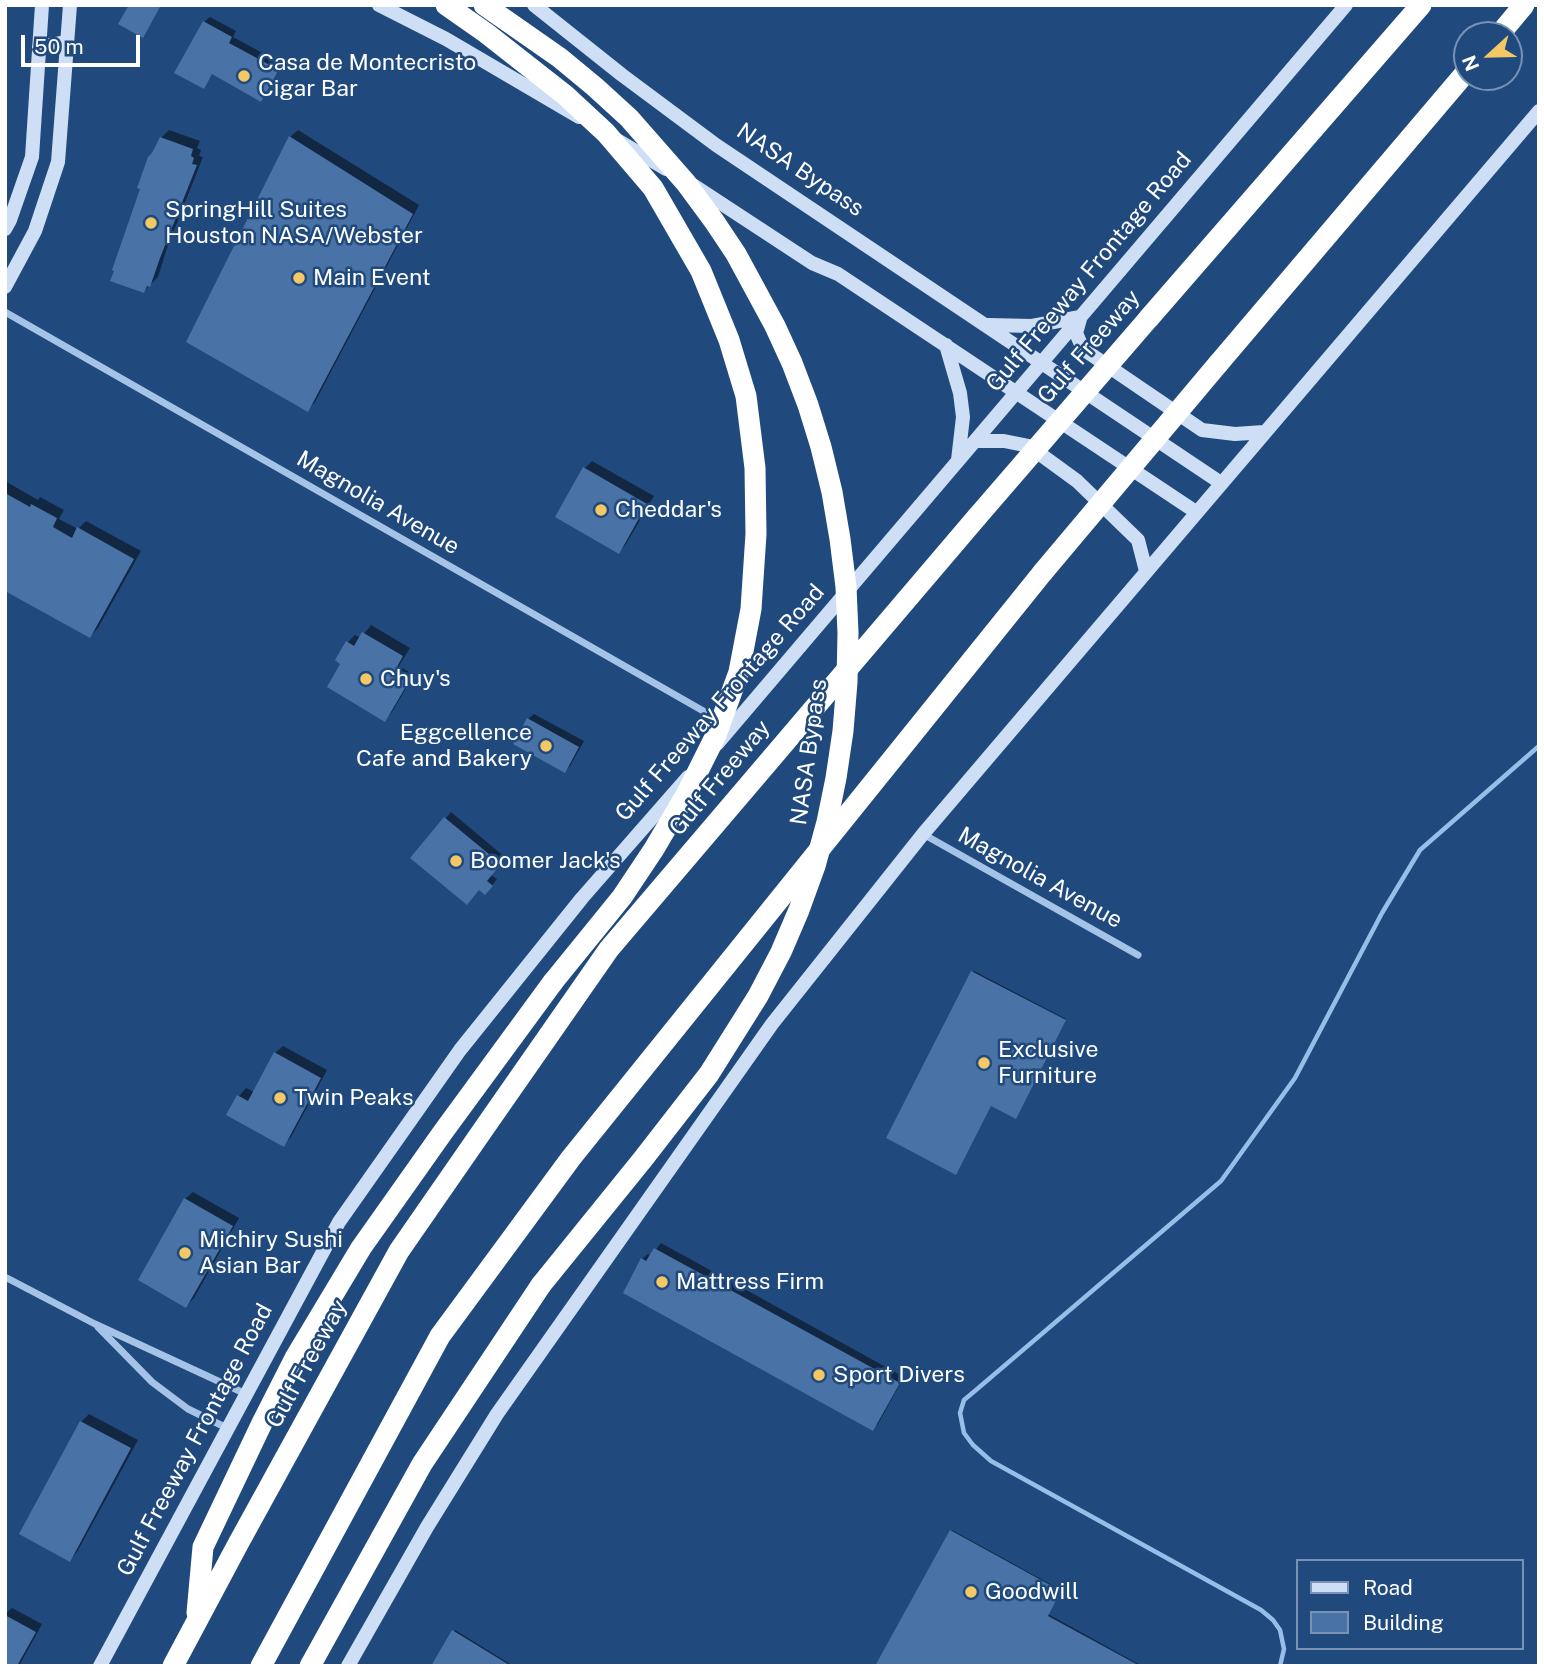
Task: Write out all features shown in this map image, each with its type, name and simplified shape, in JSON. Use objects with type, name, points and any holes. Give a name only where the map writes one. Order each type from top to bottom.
[{"type":"highway","points":[[196,1624],[203,1548],[295,1358],[361,1248],[553,982],[622,897],[654,849],[687,793],[716,735],[739,673],[751,609],[757,534],[755,468],[746,396],[729,340],[701,271],[653,188],[607,133],[565,95],[446,5]]},
{"type":"highway","name":"NASA Bypass","points":[[310,1666],[422,1464],[541,1285],[709,1074],[758,996],[781,952],[815,866],[830,811],[843,731],[848,633],[840,539],[821,447],[808,405],[775,326],[714,221],[686,183],[629,118],[560,58],[484,5]]},
{"type":"highway","name":"Gulf Freeway","points":[[173,1666],[237,1544],[399,1251],[609,949],[977,517],[1421,5]]},
{"type":"highway","points":[[261,1666],[440,1336],[571,1158],[1043,572],[1453,88]]},
{"type":"main road","points":[[5,229],[32,157],[42,5]]},
{"type":"main road","points":[[5,287],[35,231],[58,162],[70,5]]},
{"type":"main road","points":[[379,5],[446,38],[707,193],[812,263],[838,274],[1196,512]]},
{"type":"main road","name":"NASA Bypass","points":[[534,5],[716,145],[1221,483]]},
{"type":"main road","name":"Gulf Freeway Frontage Road","points":[[100,1666],[339,1222],[460,1050],[582,898],[732,727],[1346,5]]},
{"type":"main road","points":[[39,47],[67,42]]},
{"type":"main road","points":[[348,1666],[427,1527],[497,1414],[772,1024],[923,834],[1539,111]]},
{"type":"main road","points":[[985,325],[1032,326],[1080,317],[1076,333],[1083,349],[1202,430],[1235,434],[1264,432]]},
{"type":"main road","points":[[946,345],[960,393],[963,417],[958,461]]},
{"type":"main road","points":[[975,441],[1004,441],[1029,446],[1077,481],[1138,540],[1146,571]]},
{"type":"street","name":"Magnolia Avenue","points":[[5,312],[732,727]]},
{"type":"street","name":"Magnolia Avenue","points":[[923,834],[1138,955]]},
{"type":"street","points":[[5,1277],[95,1324],[246,1394]]},
{"type":"street","points":[[95,1324],[152,1382],[188,1409],[227,1428]]},
{"type":"building","points":[[129,5],[161,5],[143,38],[118,24]]},
{"type":"building","points":[[203,21],[232,37],[229,43],[279,70],[261,102],[212,74],[204,89],[174,73]]},
{"type":"building","name":"Main Event","points":[[289,136],[413,214],[308,412],[186,342]]},
{"type":"building","name":"SpringHill Suites Houston NASA/Webster","points":[[160,137],[193,149],[192,164],[197,165],[150,287],[147,286],[144,293],[110,281],[140,189],[137,188],[148,157]]},
{"type":"building","name":"Cheddar's","points":[[583,467],[647,504],[619,554],[555,517]]},
{"type":"building","points":[[5,493],[57,518],[53,527],[72,538],[77,527],[134,559],[90,638],[5,591]]},
{"type":"building","name":"Chuy's","points":[[362,632],[403,656],[393,674],[408,683],[385,722],[327,687],[340,664],[335,660],[346,641],[354,646]]},
{"type":"building","name":"Eggcellence Cafe and Bakery","points":[[527,718],[579,747],[565,773],[513,744]]},
{"type":"building","name":"Boomer Jack's","points":[[444,817],[501,864],[487,881],[493,886],[485,895],[479,890],[467,905],[410,858]]},
{"type":"building","name":"Exclusive Furniture","points":[[971,971],[1066,1020],[1016,1119],[991,1106],[956,1175],[886,1138]]},
{"type":"building","name":"Twin Peaks","points":[[274,1052],[321,1078],[284,1147],[226,1115],[237,1095],[248,1101]]},
{"type":"building","name":"Michiry Sushi Asian Bar","points":[[184,1198],[233,1226],[186,1308],[138,1280]]},
{"type":"building","points":[[654,1248],[900,1383],[873,1431],[623,1293],[641,1258],[646,1261]]},
{"type":"building","points":[[80,1421],[131,1448],[70,1562],[19,1534]]},
{"type":"building","points":[[950,1530],[1061,1591],[1048,1616],[1140,1666],[875,1666]]},
{"type":"building","points":[[5,1615],[36,1632],[17,1666],[5,1666]]},
{"type":"building","points":[[452,1630],[511,1666],[431,1666]]},
{"type":"waterway","points":[[1280,1666],[1284,1649],[1280,1630],[1261,1610],[991,1461],[964,1433],[960,1413],[964,1400],[1221,1181],[1295,1078],[1382,913],[1420,850],[1539,746]]},
{"type":"place","name":"Casa de Montecristo Cigar Bar","points":[[244,76]]},
{"type":"place","name":"SpringHill Suites Houston NASA/Webster","points":[[151,223]]},
{"type":"place","name":"Main Event","points":[[299,278]]},
{"type":"place","name":"Cheddar's","points":[[601,510]]},
{"type":"place","name":"Chuy's","points":[[366,679]]},
{"type":"place","name":"Eggcellence Cafe and Bakery","points":[[546,746]]},
{"type":"place","name":"Boomer Jack's","points":[[456,861]]},
{"type":"place","name":"Exclusive Furniture","points":[[984,1063]]},
{"type":"place","name":"Twin Peaks","points":[[280,1098]]},
{"type":"place","name":"Michiry Sushi Asian Bar","points":[[185,1253]]},
{"type":"place","name":"Mattress Firm","points":[[662,1282]]},
{"type":"place","name":"Sport Divers","points":[[819,1375]]},
{"type":"place","name":"Goodwill","points":[[971,1592]]}]
